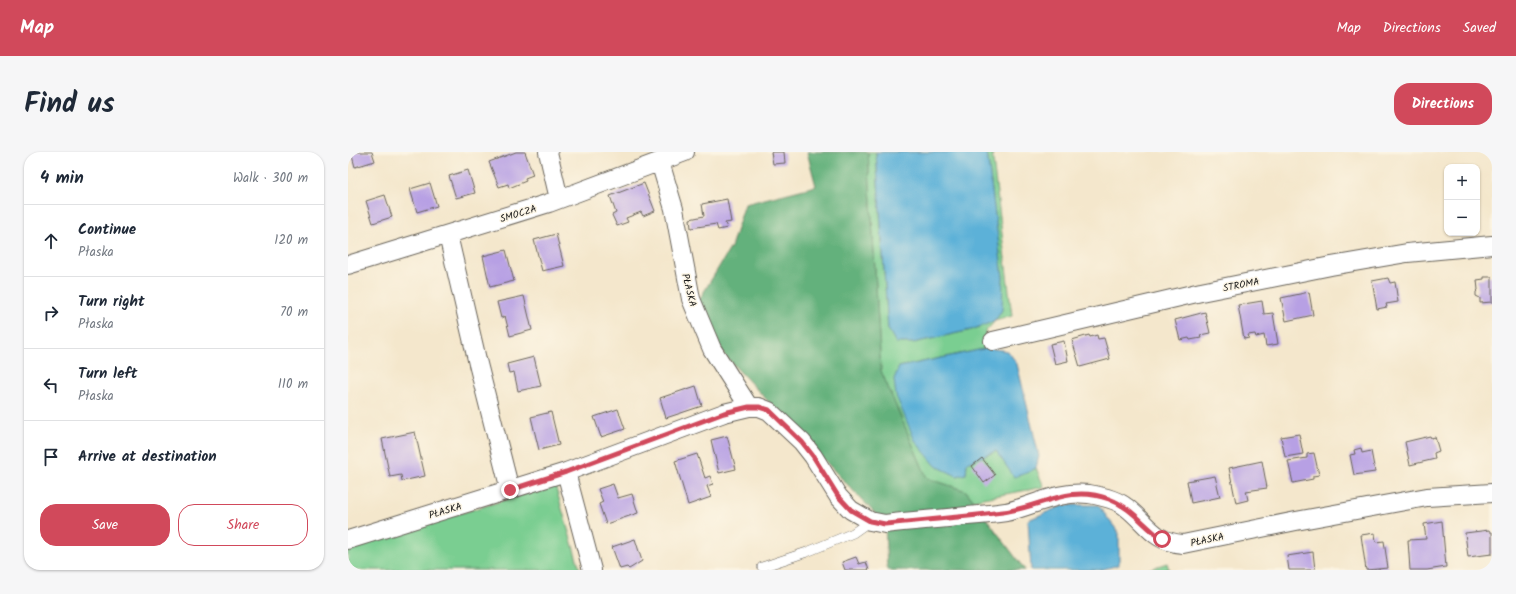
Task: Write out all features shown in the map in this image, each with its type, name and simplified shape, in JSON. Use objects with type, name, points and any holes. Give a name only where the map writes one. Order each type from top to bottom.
[{"type":"street","points":[[548,152],[559,199]]},
{"type":"street","name":"SMOCZA","points":[[348,265],[448,235],[559,199],[685,152]]},
{"type":"street","name":"PŁASKA","points":[[660,162],[674,209],[691,299],[712,349],[749,407]]},
{"type":"street","points":[[448,235],[478,364],[510,490]]},
{"type":"street","name":"STROMA","points":[[993,341],[1201,292],[1331,266],[1407,253],[1492,245]]},
{"type":"street","name":"PŁASKA","points":[[348,540],[566,472],[724,413],[749,407],[759,407],[769,410],[802,442],[851,510],[870,521],[885,524],[1005,512],[1075,493],[1109,498],[1124,506],[1162,539],[1171,543],[1183,544],[1296,521],[1427,497],[1492,493]]},
{"type":"street","points":[[566,472],[592,570]]},
{"type":"lane","points":[[762,566],[807,552],[853,533],[870,521]]},
{"type":"green space","points":[[807,152],[868,152],[881,371],[927,478],[966,491],[1025,570],[887,570],[885,524],[724,355],[699,300],[731,247],[745,204],[816,186]]},
{"type":"green space","points":[[868,152],[876,152],[888,329],[912,343],[971,330],[995,321],[985,332],[988,348],[899,367],[957,476],[966,474],[967,463],[996,451],[1027,473],[1036,468],[1044,487],[973,500],[966,491],[927,478],[881,371]]},
{"type":"green space","points":[[987,152],[992,152],[1012,316],[995,321],[1003,277]]},
{"type":"green space","points":[[555,485],[580,570],[348,570],[348,547]]},
{"type":"green space","points":[[1167,563],[1169,570],[1146,570]]},
{"type":"water","points":[[876,152],[987,152],[1003,277],[1002,310],[995,321],[971,330],[913,343],[896,343],[888,329]]},
{"type":"water","points":[[988,348],[1008,351],[1017,364],[1039,456],[1036,468],[1027,473],[1014,477],[996,451],[967,463],[966,474],[957,476],[936,466],[915,441],[896,396],[894,379],[899,367]]},
{"type":"water","points":[[1064,505],[1098,505],[1119,533],[1119,565],[1100,570],[1031,570],[1028,520]]},
{"type":"building","points":[[351,152],[372,152],[375,161],[355,167]]},
{"type":"building","points":[[516,152],[525,152],[533,175],[525,178],[526,181],[509,188],[508,184],[499,187],[489,162]]},
{"type":"building","points":[[771,152],[784,152],[785,163],[773,164]]},
{"type":"building","points":[[468,170],[475,193],[456,198],[449,176]]},
{"type":"building","points":[[430,183],[437,206],[417,212],[410,189]]},
{"type":"building","points":[[644,183],[655,211],[643,216],[641,212],[626,218],[628,222],[617,226],[612,215],[616,213],[610,196]]},
{"type":"building","points":[[385,195],[392,217],[373,223],[366,201]]},
{"type":"building","points":[[727,199],[731,222],[725,223],[727,228],[718,230],[716,224],[691,228],[690,219],[704,216],[702,204]]},
{"type":"building","points":[[556,234],[564,266],[542,271],[534,240]]},
{"type":"building","points":[[506,250],[514,281],[490,287],[483,256]]},
{"type":"building","points":[[1484,277],[1492,277],[1492,302],[1480,303],[1480,298],[1476,296],[1476,292],[1478,290],[1477,280],[1484,279]]},
{"type":"building","points":[[1388,278],[1390,283],[1395,282],[1398,302],[1386,304],[1387,307],[1377,309],[1372,281]]},
{"type":"building","points":[[1309,292],[1313,315],[1286,321],[1281,298]]},
{"type":"building","points":[[524,296],[532,330],[510,336],[505,316],[501,318],[497,302]]},
{"type":"building","points":[[1262,301],[1264,314],[1273,313],[1278,344],[1266,346],[1264,335],[1256,337],[1255,334],[1248,335],[1249,338],[1244,339],[1238,305]]},
{"type":"building","points":[[1205,312],[1210,333],[1200,335],[1201,338],[1180,340],[1175,320]]},
{"type":"building","points":[[1089,335],[1090,337],[1097,335],[1098,339],[1104,338],[1110,359],[1080,367],[1072,340]]},
{"type":"building","points":[[1064,341],[1068,361],[1055,364],[1050,344]]},
{"type":"building","points":[[534,357],[541,386],[518,391],[514,372],[509,373],[507,364]]},
{"type":"building","points":[[696,386],[702,406],[666,418],[660,398]]},
{"type":"building","points":[[618,409],[625,429],[601,437],[594,417]]},
{"type":"building","points":[[551,412],[559,445],[539,450],[531,417]]},
{"type":"building","points":[[415,432],[425,476],[402,481],[401,475],[390,477],[382,439]]},
{"type":"building","points":[[1299,434],[1303,454],[1285,457],[1281,437]]},
{"type":"building","points":[[727,436],[736,469],[719,473],[711,440]]},
{"type":"building","points":[[1430,436],[1431,438],[1435,437],[1439,451],[1434,453],[1435,459],[1410,465],[1405,442]]},
{"type":"building","points":[[1361,448],[1362,453],[1371,451],[1375,472],[1354,475],[1350,455],[1355,454],[1354,450]]},
{"type":"building","points":[[1314,453],[1319,475],[1313,476],[1313,479],[1293,483],[1288,461],[1307,458],[1307,454]]},
{"type":"building","points":[[697,454],[705,478],[710,476],[713,484],[707,486],[711,497],[688,505],[675,461]]},
{"type":"building","points":[[982,458],[995,475],[984,483],[972,466]]},
{"type":"building","points":[[1262,461],[1267,488],[1246,491],[1248,500],[1236,503],[1229,468]]},
{"type":"building","points":[[1215,476],[1220,497],[1191,503],[1187,481]]},
{"type":"building","points":[[613,484],[618,498],[632,494],[638,513],[606,524],[599,504],[603,502],[598,489]]},
{"type":"building","points":[[1442,521],[1446,567],[1427,570],[1410,570],[1408,540],[1426,539],[1424,524]]},
{"type":"building","points":[[1489,530],[1492,532],[1492,554],[1468,557],[1465,533]]},
{"type":"building","points":[[1375,533],[1376,542],[1384,541],[1388,568],[1366,570],[1361,535]]},
{"type":"building","points":[[635,539],[642,561],[629,569],[627,567],[620,569],[612,547]]},
{"type":"building","points":[[1313,552],[1315,570],[1289,570],[1287,556]]},
{"type":"building","points":[[856,557],[859,564],[866,562],[869,570],[845,570],[842,562]]},
{"type":"route","points":[[510,490],[566,472],[724,413],[749,407],[759,407],[769,410],[802,442],[813,456],[838,496],[851,510],[870,521],[885,524],[1005,512],[1075,493],[1109,498],[1124,506],[1162,539]]}]
